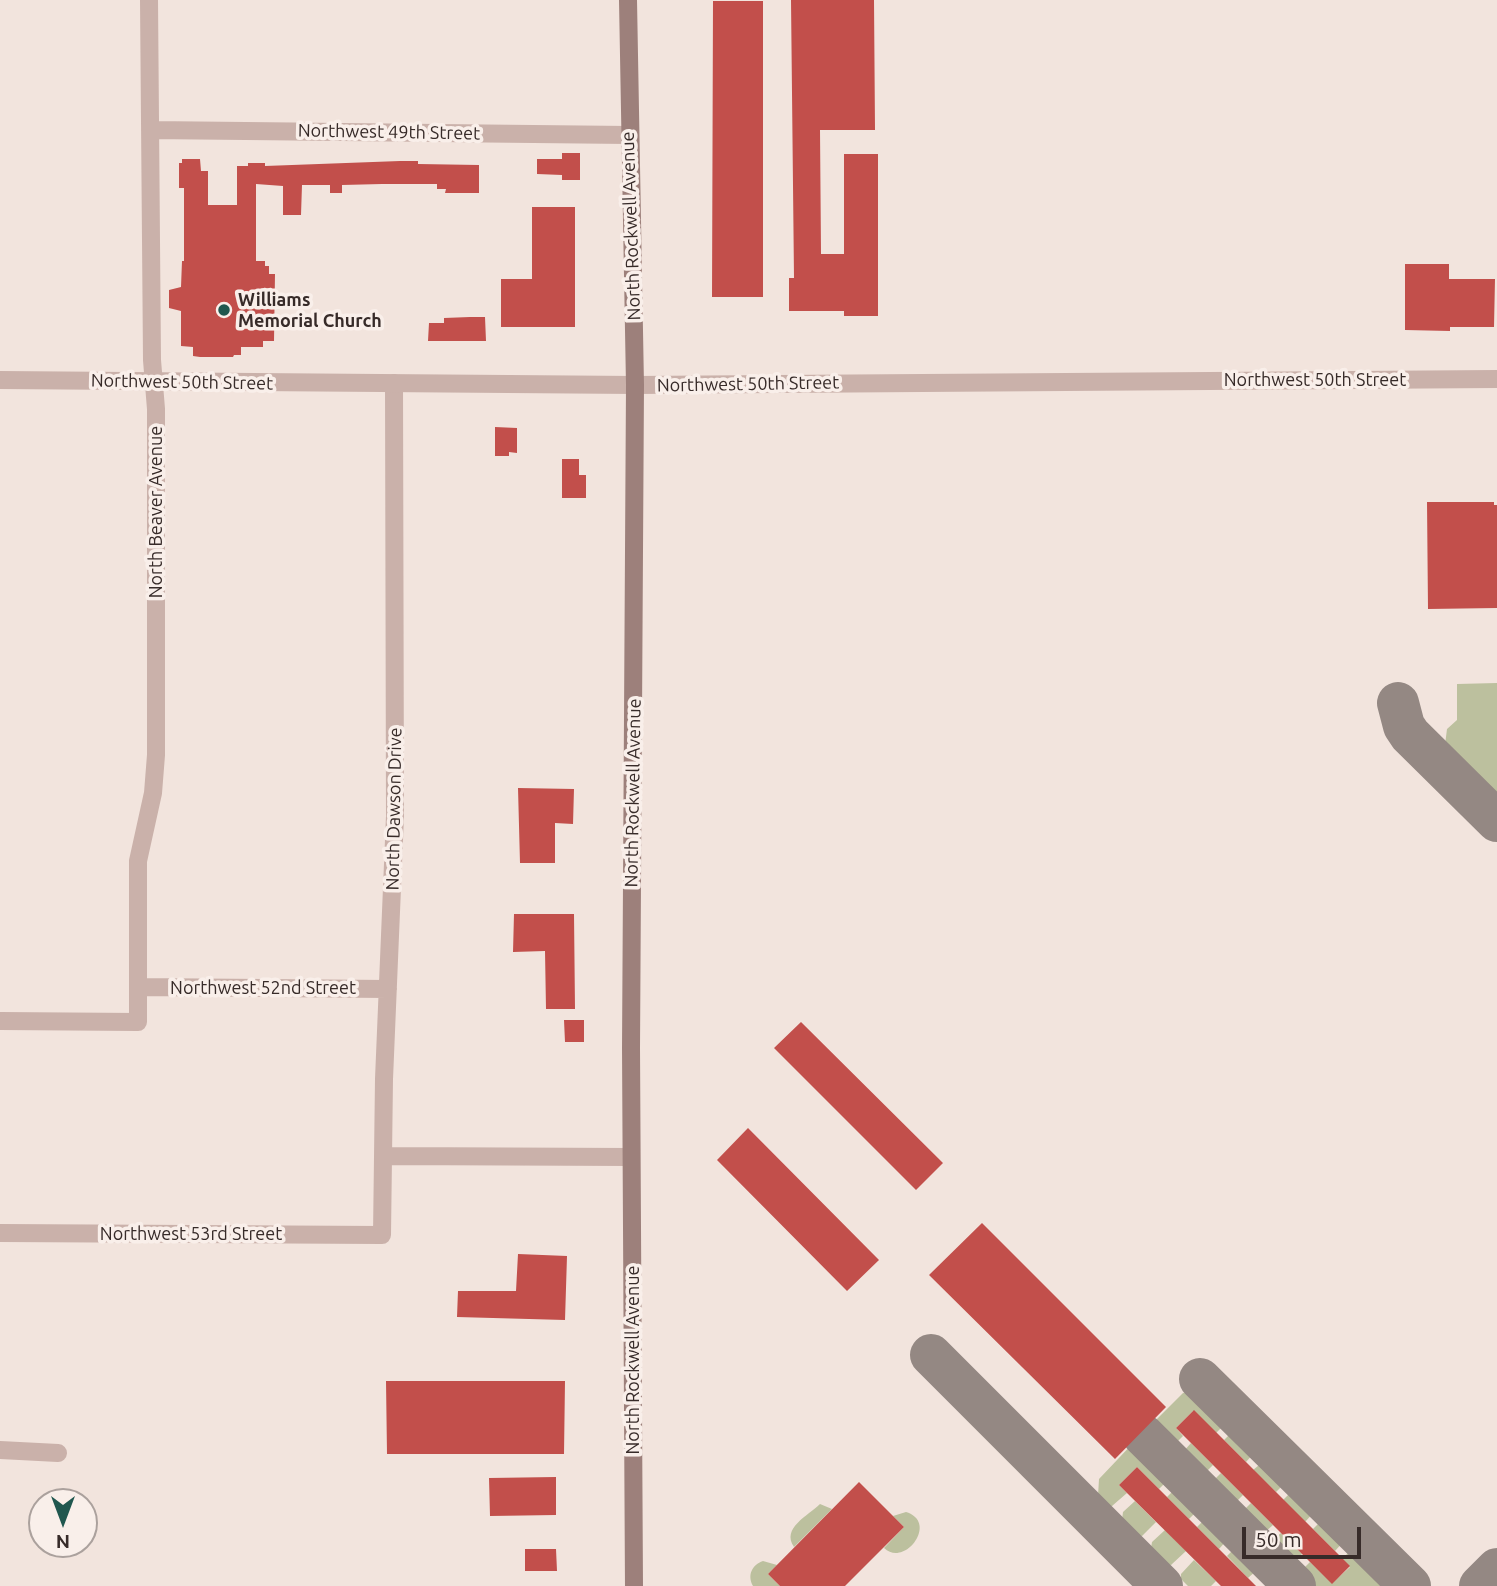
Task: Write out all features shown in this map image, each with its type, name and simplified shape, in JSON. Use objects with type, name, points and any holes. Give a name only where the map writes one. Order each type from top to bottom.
[{"type":"main road","name":"North Rockwell Avenue","points":[[628,0],[635,385],[631,1157],[634,1586]]},
{"type":"street","name":"North Beaver Avenue","points":[[0,1021],[138,1022],[138,860],[153,793],[156,755],[156,409],[151,349],[149,0]]},
{"type":"street","name":"Northwest 49th Street","points":[[150,130],[629,135]]},
{"type":"street","name":"Northwest 50th Street","points":[[0,380],[635,385],[1497,379]]},
{"type":"street","name":"North Dawson Drive","points":[[382,1235],[384,1079],[395,816],[394,383]]},
{"type":"street","name":"Northwest 52nd Street","points":[[138,987],[388,989]]},
{"type":"street","points":[[384,1156],[631,1157]]},
{"type":"street","name":"Northwest 53rd Street","points":[[0,1233],[382,1235]]},
{"type":"street","points":[[0,1450],[58,1453]]},
{"type":"green space","points":[[1497,683],[1497,797],[1445,745],[1447,729],[1457,720],[1457,684]]},
{"type":"green space","points":[[1201,1391],[1224,1415],[1225,1424],[1216,1433],[1193,1411],[1176,1428],[1183,1436],[1175,1444],[1164,1442],[1149,1427],[1183,1393]]},
{"type":"green space","points":[[1238,1431],[1254,1444],[1254,1453],[1246,1462],[1224,1440],[1231,1433]]},
{"type":"green space","points":[[1136,1440],[1168,1472],[1167,1481],[1159,1489],[1137,1467],[1119,1485],[1127,1493],[1112,1506],[1107,1506],[1098,1496],[1099,1479]]},
{"type":"green space","points":[[1191,1443],[1213,1465],[1205,1473],[1195,1473],[1184,1461],[1183,1452]]},
{"type":"green space","points":[[1264,1461],[1274,1464],[1285,1475],[1285,1483],[1276,1492],[1253,1470]]},
{"type":"green space","points":[[1221,1473],[1243,1495],[1235,1503],[1225,1503],[1213,1491],[1213,1481]]},
{"type":"green space","points":[[1175,1489],[1186,1489],[1198,1502],[1197,1511],[1189,1519],[1167,1497]]},
{"type":"green space","points":[[1292,1491],[1302,1492],[1313,1503],[1315,1511],[1305,1522],[1283,1500]]},
{"type":"green space","points":[[1135,1501],[1156,1522],[1142,1536],[1137,1535],[1122,1520],[1123,1512]]},
{"type":"green space","points":[[1251,1503],[1273,1525],[1264,1533],[1255,1532],[1243,1520],[1243,1511]]},
{"type":"green space","points":[[820,1504],[832,1509],[794,1547],[791,1540],[793,1528]]},
{"type":"green space","points":[[906,1512],[915,1517],[919,1533],[909,1548],[892,1553],[884,1548],[904,1527],[893,1516]]},
{"type":"green space","points":[[1205,1519],[1216,1519],[1227,1531],[1227,1540],[1219,1549],[1197,1527]]},
{"type":"green space","points":[[1321,1521],[1331,1521],[1343,1533],[1344,1541],[1335,1551],[1313,1529]]},
{"type":"green space","points":[[1165,1530],[1186,1551],[1171,1565],[1166,1564],[1151,1548],[1152,1542]]},
{"type":"green space","points":[[1281,1533],[1302,1554],[1294,1562],[1284,1562],[1273,1551],[1273,1540]]},
{"type":"green space","points":[[1235,1548],[1245,1549],[1257,1561],[1257,1570],[1248,1578],[1227,1556]]},
{"type":"green space","points":[[1351,1550],[1360,1550],[1396,1586],[1308,1586],[1302,1580],[1302,1570],[1310,1562],[1332,1583],[1350,1567],[1342,1559]]},
{"type":"green space","points":[[1194,1560],[1216,1581],[1211,1586],[1188,1586],[1181,1579],[1181,1574]]},
{"type":"green space","points":[[763,1561],[777,1565],[768,1574],[780,1586],[753,1586],[750,1578],[752,1571]]},
{"type":"building","points":[[791,0],[874,0],[875,130],[820,130],[821,254],[844,254],[844,154],[878,154],[878,316],[844,316],[844,311],[789,311],[789,278],[794,278]]},
{"type":"building","points":[[713,1],[763,1],[763,297],[712,297]]},
{"type":"building","points":[[562,153],[580,153],[580,180],[562,180],[562,175],[537,174],[537,159],[562,159]]},
{"type":"building","points":[[182,159],[200,159],[201,171],[208,171],[208,205],[237,205],[237,166],[248,166],[248,163],[265,163],[265,166],[418,161],[418,164],[479,165],[479,193],[445,193],[446,189],[437,189],[437,184],[342,185],[342,193],[330,193],[330,185],[302,185],[301,215],[283,215],[283,186],[256,184],[256,261],[265,261],[265,266],[269,266],[269,274],[275,274],[274,341],[263,341],[263,347],[241,347],[241,355],[233,357],[200,357],[193,356],[193,347],[181,346],[181,311],[169,308],[169,290],[181,287],[184,261],[184,188],[179,188],[179,163],[182,163]]},
{"type":"building","points":[[532,207],[575,207],[575,327],[501,327],[501,279],[532,279]]},
{"type":"building","points":[[1405,264],[1449,264],[1449,279],[1495,279],[1494,327],[1450,327],[1450,331],[1405,330]]},
{"type":"building","points":[[485,317],[486,341],[428,341],[429,323],[444,323],[444,318]]},
{"type":"building","points":[[495,427],[517,428],[517,453],[495,456]]},
{"type":"building","points":[[562,459],[579,459],[579,475],[586,475],[586,498],[562,498]]},
{"type":"building","points":[[1427,502],[1494,502],[1494,505],[1497,505],[1497,608],[1428,609]]},
{"type":"building","points":[[518,788],[574,789],[573,824],[555,823],[555,863],[520,863]]},
{"type":"building","points":[[514,914],[574,914],[575,1009],[546,1009],[545,951],[513,952]]},
{"type":"building","points":[[564,1020],[584,1020],[584,1042],[565,1042]]},
{"type":"building","points":[[801,1022],[943,1163],[916,1190],[774,1048]]},
{"type":"building","points":[[748,1128],[879,1260],[847,1291],[717,1160]]},
{"type":"building","points":[[982,1223],[1166,1407],[1115,1459],[929,1275]]},
{"type":"building","points":[[518,1254],[567,1256],[565,1320],[457,1317],[458,1291],[516,1291]]},
{"type":"building","points":[[386,1381],[565,1381],[564,1454],[387,1454]]},
{"type":"building","points":[[1194,1410],[1350,1566],[1332,1584],[1176,1428]]},
{"type":"building","points":[[1137,1467],[1256,1586],[1221,1586],[1119,1485]]},
{"type":"building","points":[[556,1477],[556,1515],[490,1516],[489,1478]]},
{"type":"building","points":[[859,1482],[904,1527],[845,1586],[780,1586],[768,1574]]},
{"type":"building","points":[[525,1549],[556,1549],[557,1571],[525,1571]]},
{"type":"taxiway","points":[[1398,703],[1404,726],[1410,735],[1497,821]]},
{"type":"taxiway","points":[[931,1355],[1162,1586]]},
{"type":"taxiway","points":[[1200,1379],[1410,1586]]},
{"type":"taxiway","points":[[1143,1435],[1295,1586]]},
{"type":"taxiway","points":[[1480,1586],[1497,1569]]},
{"type":"place","name":"Williams Memorial Church","points":[[224,310]]}]
